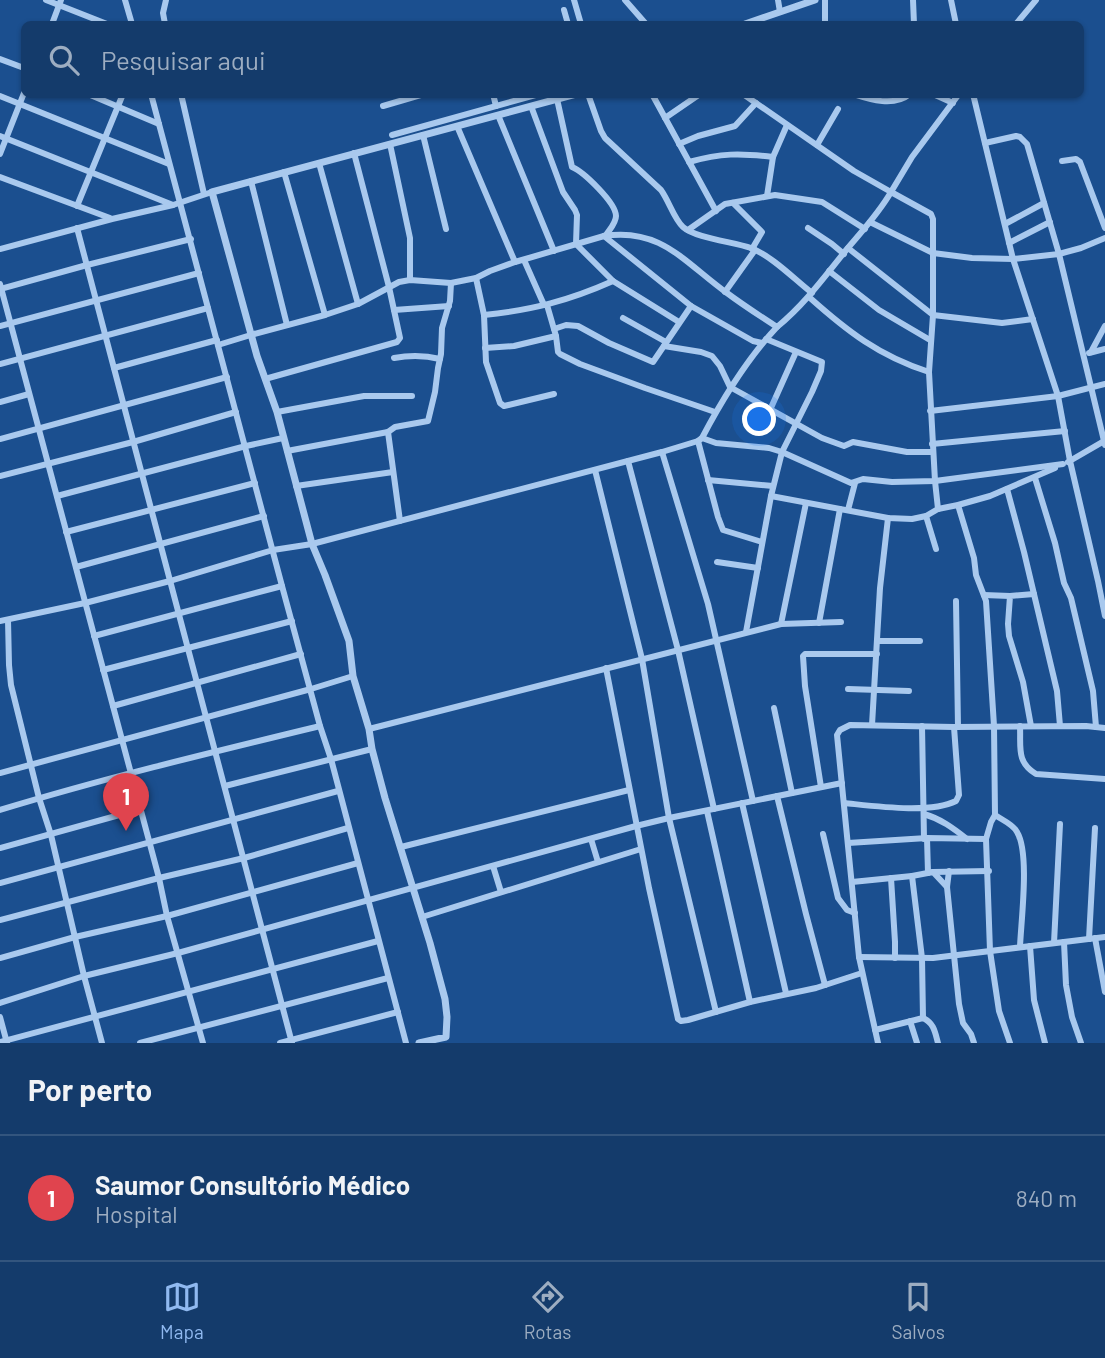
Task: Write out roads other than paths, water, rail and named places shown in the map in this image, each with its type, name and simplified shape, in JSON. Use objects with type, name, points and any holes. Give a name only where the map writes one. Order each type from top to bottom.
[{"type":"street","points":[[46,0],[60,3],[100,21]]},
{"type":"street","points":[[125,0],[131,21]]},
{"type":"street","points":[[164,21],[166,0]]},
{"type":"street","points":[[574,0],[580,21]]},
{"type":"street","points":[[625,0],[643,21]]},
{"type":"street","points":[[778,0],[780,12]]},
{"type":"street","points":[[754,21],[815,0]]},
{"type":"street","points":[[825,0],[825,21]]},
{"type":"street","points":[[914,0],[915,21]]},
{"type":"street","points":[[951,0],[955,21]]},
{"type":"street","points":[[1018,21],[1036,0]]},
{"type":"street","points":[[53,21],[60,3]]},
{"type":"street","points":[[564,10],[567,21]]},
{"type":"street","points":[[0,59],[21,67]]},
{"type":"street","points":[[0,96],[169,164]]},
{"type":"street","points":[[0,154],[3,137],[22,98]]},
{"type":"street","points":[[97,98],[159,124]]},
{"type":"street","points":[[77,206],[121,98]]},
{"type":"street","points":[[152,98],[176,203],[191,239],[406,1043]]},
{"type":"street","points":[[182,98],[208,193],[277,412],[312,544],[349,641],[353,676],[385,798],[445,999],[447,1040],[419,1043]]},
{"type":"street","points":[[383,106],[410,98]]},
{"type":"street","points":[[494,98],[554,251]]},
{"type":"street","points":[[0,249],[457,126],[528,98]]},
{"type":"street","points":[[392,135],[561,98]]},
{"type":"street","points":[[589,98],[605,138],[661,190],[679,222],[688,230],[753,250],[769,258],[839,323],[870,346],[912,367],[929,372]]},
{"type":"street","points":[[654,98],[716,211]]},
{"type":"street","points":[[665,118],[694,98]]},
{"type":"street","points":[[749,98],[854,171],[931,214],[934,224],[933,315],[929,372],[938,509]]},
{"type":"street","points":[[864,98],[884,101],[905,98]]},
{"type":"street","points":[[942,98],[953,103]]},
{"type":"street","points":[[762,542],[723,530],[708,480],[700,439],[730,387],[764,341],[796,312],[865,229],[912,157],[956,98]]},
{"type":"street","points":[[974,98],[1013,258],[1058,396],[1066,431],[1066,463],[1105,616]]},
{"type":"street","points":[[557,99],[572,167],[586,176],[616,212],[615,221],[605,235]]},
{"type":"street","points":[[679,144],[735,126],[756,103]]},
{"type":"street","points":[[531,106],[563,191],[577,215],[576,244],[613,281],[679,322]]},
{"type":"street","points":[[817,145],[838,109]]},
{"type":"street","points":[[767,196],[773,157],[787,125]]},
{"type":"street","points":[[457,126],[515,262]]},
{"type":"street","points":[[423,135],[446,229]]},
{"type":"street","points":[[771,496],[888,518],[912,519],[1035,478],[1105,443],[1091,387],[1087,353],[1027,144],[1016,136],[985,143]]},
{"type":"street","points":[[3,137],[176,203]]},
{"type":"street","points":[[390,144],[410,239],[410,280]]},
{"type":"street","points":[[265,379],[397,342],[400,338],[354,153]]},
{"type":"street","points":[[689,162],[716,155],[744,153],[773,157]]},
{"type":"street","points":[[1062,161],[1076,159],[1080,162],[1105,228]]},
{"type":"street","points":[[319,163],[358,304]]},
{"type":"street","points":[[284,172],[325,315]]},
{"type":"street","points":[[0,177],[112,219]]},
{"type":"street","points":[[251,181],[287,326]]},
{"type":"street","points":[[688,230],[725,204],[782,195],[822,202],[865,229]]},
{"type":"street","points":[[725,292],[762,232],[733,203]]},
{"type":"street","points":[[1004,224],[1044,203]]},
{"type":"street","points":[[870,222],[933,253],[972,258],[1059,254],[1105,238]]},
{"type":"street","points":[[1009,243],[1050,222]]},
{"type":"street","points":[[77,228],[292,1042]]},
{"type":"street","points":[[807,228],[846,251],[933,315],[997,323],[1033,319]]},
{"type":"street","points":[[605,235],[691,306],[753,341],[764,341],[822,362],[821,371],[782,452],[771,496],[746,632]]},
{"type":"street","points":[[114,368],[325,315],[358,304],[399,282],[410,280],[450,283],[476,278],[515,262],[605,235],[648,237],[666,246],[725,292],[777,327]]},
{"type":"street","points":[[191,239],[0,287],[203,1043]]},
{"type":"street","points":[[524,260],[546,305],[558,352],[645,388],[715,412]]},
{"type":"street","points":[[830,271],[879,310],[930,340]]},
{"type":"street","points":[[0,326],[199,273]]},
{"type":"street","points":[[476,278],[484,315],[486,362],[501,405],[554,394]]},
{"type":"street","points":[[484,315],[546,305],[580,296],[613,281]]},
{"type":"street","points":[[287,451],[428,422],[435,393],[442,328],[449,306],[450,283]]},
{"type":"street","points":[[394,310],[449,306]]},
{"type":"street","points":[[485,348],[514,345],[555,332],[566,325],[578,326],[653,362],[691,306]]},
{"type":"street","points":[[0,364],[208,308]]},
{"type":"street","points":[[623,318],[665,344],[712,356],[730,387],[844,446],[853,442],[907,452],[933,452]]},
{"type":"street","points":[[1087,353],[1105,326]]},
{"type":"street","points":[[1087,353],[1105,349]]},
{"type":"street","points":[[771,410],[796,352]]},
{"type":"street","points":[[394,358],[408,355],[440,359]]},
{"type":"street","points":[[0,439],[227,377]]},
{"type":"street","points":[[930,411],[1058,396],[1105,384]]},
{"type":"street","points":[[0,402],[29,394]]},
{"type":"street","points":[[277,412],[363,396],[412,396]]},
{"type":"street","points":[[0,476],[236,412]]},
{"type":"street","points":[[932,444],[1066,431]]},
{"type":"street","points":[[388,432],[400,522]]},
{"type":"street","points":[[57,496],[283,438]]},
{"type":"street","points":[[0,621],[170,581],[273,550],[312,544],[400,522],[662,452],[700,439],[769,448],[851,483],[863,479],[892,482],[935,481],[1066,463]]},
{"type":"street","points":[[662,452],[708,604],[752,801]]},
{"type":"street","points":[[628,461],[678,650],[750,1002]]},
{"type":"street","points":[[595,470],[642,659],[669,818],[716,1012]]},
{"type":"street","points":[[296,486],[393,472]]},
{"type":"street","points":[[1035,478],[1064,583],[1071,598],[1093,691],[1096,727]]},
{"type":"street","points":[[708,480],[774,486]]},
{"type":"street","points":[[819,622],[844,510],[855,482]]},
{"type":"street","points":[[66,532],[255,483]]},
{"type":"street","points":[[1007,489],[1057,694],[1060,726]]},
{"type":"street","points":[[781,624],[806,503]]},
{"type":"street","points":[[958,505],[974,558],[976,575],[986,601],[994,726],[995,815],[990,822],[986,839],[990,951],[999,1011],[1010,1043]]},
{"type":"street","points":[[76,566],[264,516]]},
{"type":"street","points":[[926,516],[936,549]]},
{"type":"street","points":[[872,725],[880,588],[888,518]]},
{"type":"street","points":[[717,562],[758,568]]},
{"type":"street","points":[[94,636],[282,586]]},
{"type":"street","points":[[984,595],[1034,594]]},
{"type":"street","points":[[1010,596],[1009,636],[1023,682],[1031,726]]},
{"type":"street","points":[[844,803],[924,811],[957,800],[956,601]]},
{"type":"street","points":[[8,620],[11,685],[102,1043]]},
{"type":"street","points":[[103,670],[292,621]]},
{"type":"street","points":[[369,729],[781,624],[841,622]]},
{"type":"street","points":[[878,641],[920,641]]},
{"type":"street","points":[[113,706],[301,654]]},
{"type":"street","points":[[821,787],[805,686],[803,656],[877,654]]},
{"type":"street","points":[[606,668],[636,827],[678,1019],[688,1020],[862,973]]},
{"type":"street","points":[[0,773],[353,676]]},
{"type":"street","points":[[848,690],[909,691]]},
{"type":"street","points":[[774,708],[792,793]]},
{"type":"street","points":[[878,1043],[859,957],[837,735],[839,730],[850,725],[1105,728]]},
{"type":"street","points":[[0,810],[216,751],[320,726]]},
{"type":"street","points":[[922,726],[924,811],[930,873],[947,887]]},
{"type":"street","points":[[1020,726],[1021,751],[1026,769],[1035,774],[1105,779]]},
{"type":"street","points":[[225,786],[372,749]]},
{"type":"street","points":[[0,1003],[84,976],[178,953],[669,818],[842,783]]},
{"type":"street","points":[[401,847],[629,790]]},
{"type":"street","points":[[0,883],[338,791]]},
{"type":"street","points":[[777,796],[825,985]]},
{"type":"street","points":[[742,803],[786,993]]},
{"type":"street","points":[[0,848],[141,809]]},
{"type":"street","points":[[924,811],[967,839]]},
{"type":"street","points":[[995,815],[1018,832],[1024,859],[1020,947]]},
{"type":"street","points":[[1054,943],[1060,824]]},
{"type":"street","points":[[0,920],[159,878],[244,859],[348,828]]},
{"type":"street","points":[[1095,828],[1092,939],[1105,992]]},
{"type":"street","points":[[823,834],[838,898],[847,911],[855,913]]},
{"type":"street","points":[[591,839],[598,862]]},
{"type":"street","points":[[848,843],[986,839]]},
{"type":"street","points":[[422,917],[641,849]]},
{"type":"street","points":[[0,958],[167,916],[358,863]]},
{"type":"street","points":[[493,866],[501,892]]},
{"type":"street","points":[[852,882],[949,871],[989,871]]},
{"type":"street","points":[[949,871],[947,887],[961,1016],[974,1043]]},
{"type":"street","points":[[912,876],[922,958],[923,1018]]},
{"type":"street","points":[[891,878],[895,958]]},
{"type":"street","points":[[859,957],[922,958],[1105,937]]},
{"type":"street","points":[[0,1017],[4,1042],[378,941]]},
{"type":"street","points":[[1064,942],[1066,985],[1072,1017],[1081,1043]]},
{"type":"street","points":[[1030,946],[1034,1000],[1045,1043]]},
{"type":"street","points":[[140,1043],[388,978]]},
{"type":"street","points":[[280,1043],[398,1012]]},
{"type":"street","points":[[875,1030],[923,1018],[930,1022],[938,1043]]},
{"type":"street","points":[[910,1021],[917,1043]]},
{"type":"place","name":"Saumor Consultório Médico","points":[[126,831]]}]
